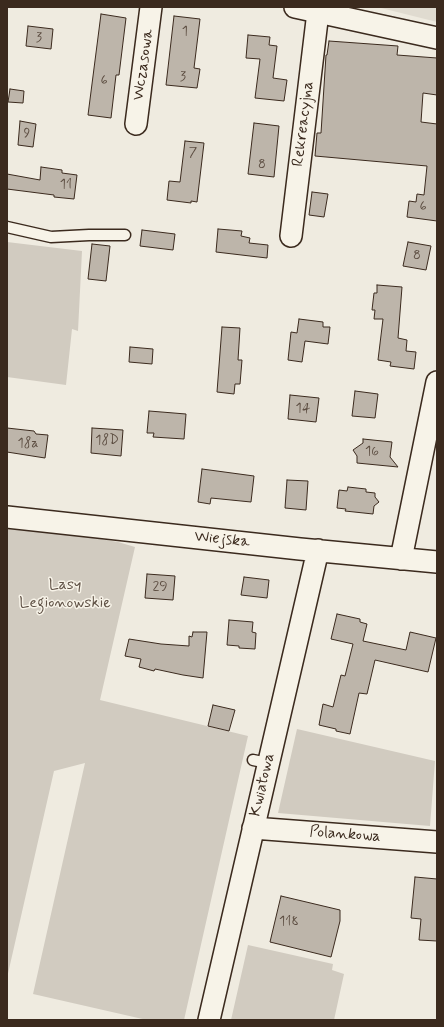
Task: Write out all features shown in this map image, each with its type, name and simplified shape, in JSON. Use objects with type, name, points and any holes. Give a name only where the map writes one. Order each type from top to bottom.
[{"type":"street","name":"Wczasowa","points":[[136,124],[152,7]]},
{"type":"street","points":[[295,7],[437,38]]},
{"type":"street","name":"Rekreacyjna","points":[[291,236],[318,12]]},
{"type":"street","points":[[401,559],[437,382]]},
{"type":"street","name":"Wiejska","points":[[7,516],[300,549],[437,562]]},
{"type":"street","name":"Kwiatowa","points":[[210,1020],[253,828],[261,762],[318,550]]},
{"type":"street","name":"Polankowa","points":[[253,828],[437,842]]},
{"type":"lane","points":[[7,227],[51,237],[125,235]]},
{"type":"shaded area","points":[[377,7],[437,7],[437,22]]},
{"type":"green space","points":[[7,242],[82,251],[78,331],[72,329],[66,385],[7,377]]},
{"type":"green space","name":"Lasy Legionowskie","points":[[7,526],[46,530],[118,542],[135,547],[100,700],[248,736],[184,1020],[147,1020],[33,994],[85,763],[54,771],[7,978]]},
{"type":"green space","points":[[297,729],[435,761],[430,826],[278,813]]},
{"type":"green space","points":[[248,945],[333,964],[332,970],[344,974],[334,1020],[231,1020]]},
{"type":"building","points":[[101,14],[126,18],[119,75],[116,75],[111,118],[88,115]]},
{"type":"building","points":[[174,16],[200,19],[194,68],[200,69],[197,88],[166,85]]},
{"type":"building","points":[[28,26],[53,29],[51,49],[26,46]]},
{"type":"building","points":[[248,35],[270,37],[269,45],[277,46],[273,78],[287,80],[284,101],[255,98],[260,59],[246,58]]},
{"type":"building","points":[[329,41],[398,46],[397,55],[437,58],[437,95],[423,93],[421,122],[437,124],[437,221],[407,217],[409,201],[416,202],[417,194],[424,195],[427,166],[315,156],[317,133],[321,133],[326,55]]},
{"type":"building","points":[[10,89],[24,91],[23,103],[8,102]]},
{"type":"building","points":[[20,121],[36,124],[33,147],[18,145]]},
{"type":"building","points":[[254,123],[279,126],[274,177],[248,174]]},
{"type":"building","points":[[185,141],[204,143],[197,202],[191,201],[191,203],[167,200],[169,181],[180,182]]},
{"type":"building","points":[[41,167],[62,170],[62,173],[77,175],[74,199],[7,189],[7,174],[40,180]]},
{"type":"building","points":[[312,192],[328,194],[324,217],[309,215]]},
{"type":"building","points":[[218,229],[242,231],[241,236],[250,238],[249,243],[268,245],[267,258],[216,252]]},
{"type":"building","points":[[142,230],[175,234],[173,250],[140,246]]},
{"type":"building","points":[[408,242],[431,246],[426,270],[403,266]]},
{"type":"building","points":[[92,244],[110,246],[106,281],[88,279]]},
{"type":"building","points":[[377,285],[402,287],[398,338],[407,340],[406,351],[416,352],[414,369],[390,366],[391,362],[378,360],[383,319],[374,319],[375,310],[372,310],[374,293],[377,293]]},
{"type":"building","points":[[299,319],[323,322],[323,327],[330,327],[328,344],[305,341],[302,362],[288,360],[291,332],[297,333]]},
{"type":"building","points":[[222,327],[240,328],[238,360],[242,360],[240,384],[235,384],[234,394],[217,392]]},
{"type":"building","points":[[130,347],[153,349],[152,364],[129,362]]},
{"type":"building","points":[[355,391],[378,394],[375,418],[352,416]]},
{"type":"building","points":[[290,395],[319,398],[316,422],[288,419]]},
{"type":"building","points":[[149,411],[186,414],[184,439],[153,437],[154,433],[147,433]]},
{"type":"building","points":[[7,428],[34,431],[36,434],[48,435],[45,458],[7,452]]},
{"type":"building","points":[[92,428],[123,430],[121,456],[91,453]]},
{"type":"building","points":[[363,439],[392,442],[390,457],[398,467],[357,463],[357,456],[353,450],[363,443]]},
{"type":"building","points":[[202,469],[254,476],[251,502],[211,498],[210,504],[198,502]]},
{"type":"building","points":[[287,480],[308,481],[306,510],[285,508]]},
{"type":"building","points":[[348,487],[366,489],[366,492],[375,493],[375,497],[379,502],[374,506],[373,514],[345,511],[346,509],[337,508],[339,490],[347,491]]},
{"type":"building","points":[[147,574],[175,576],[173,600],[145,598]]},
{"type":"building","points":[[244,577],[269,580],[267,598],[241,595]]},
{"type":"building","points":[[337,614],[360,619],[360,622],[367,624],[363,641],[406,650],[410,632],[436,638],[428,672],[375,660],[367,694],[359,693],[350,734],[319,725],[323,704],[333,707],[341,675],[345,676],[353,644],[331,639]]},
{"type":"building","points":[[229,620],[253,622],[252,632],[256,633],[255,649],[239,648],[239,646],[227,645]]},
{"type":"building","points":[[193,632],[207,632],[203,678],[155,669],[154,671],[139,667],[141,659],[125,656],[129,639],[161,644],[189,646],[189,636],[192,637]]},
{"type":"building","points":[[213,705],[235,710],[229,731],[208,726]]},
{"type":"building","points":[[415,877],[437,879],[437,941],[419,940],[421,919],[411,918]]},
{"type":"building","points":[[281,896],[340,910],[340,921],[331,957],[270,942]]}]
